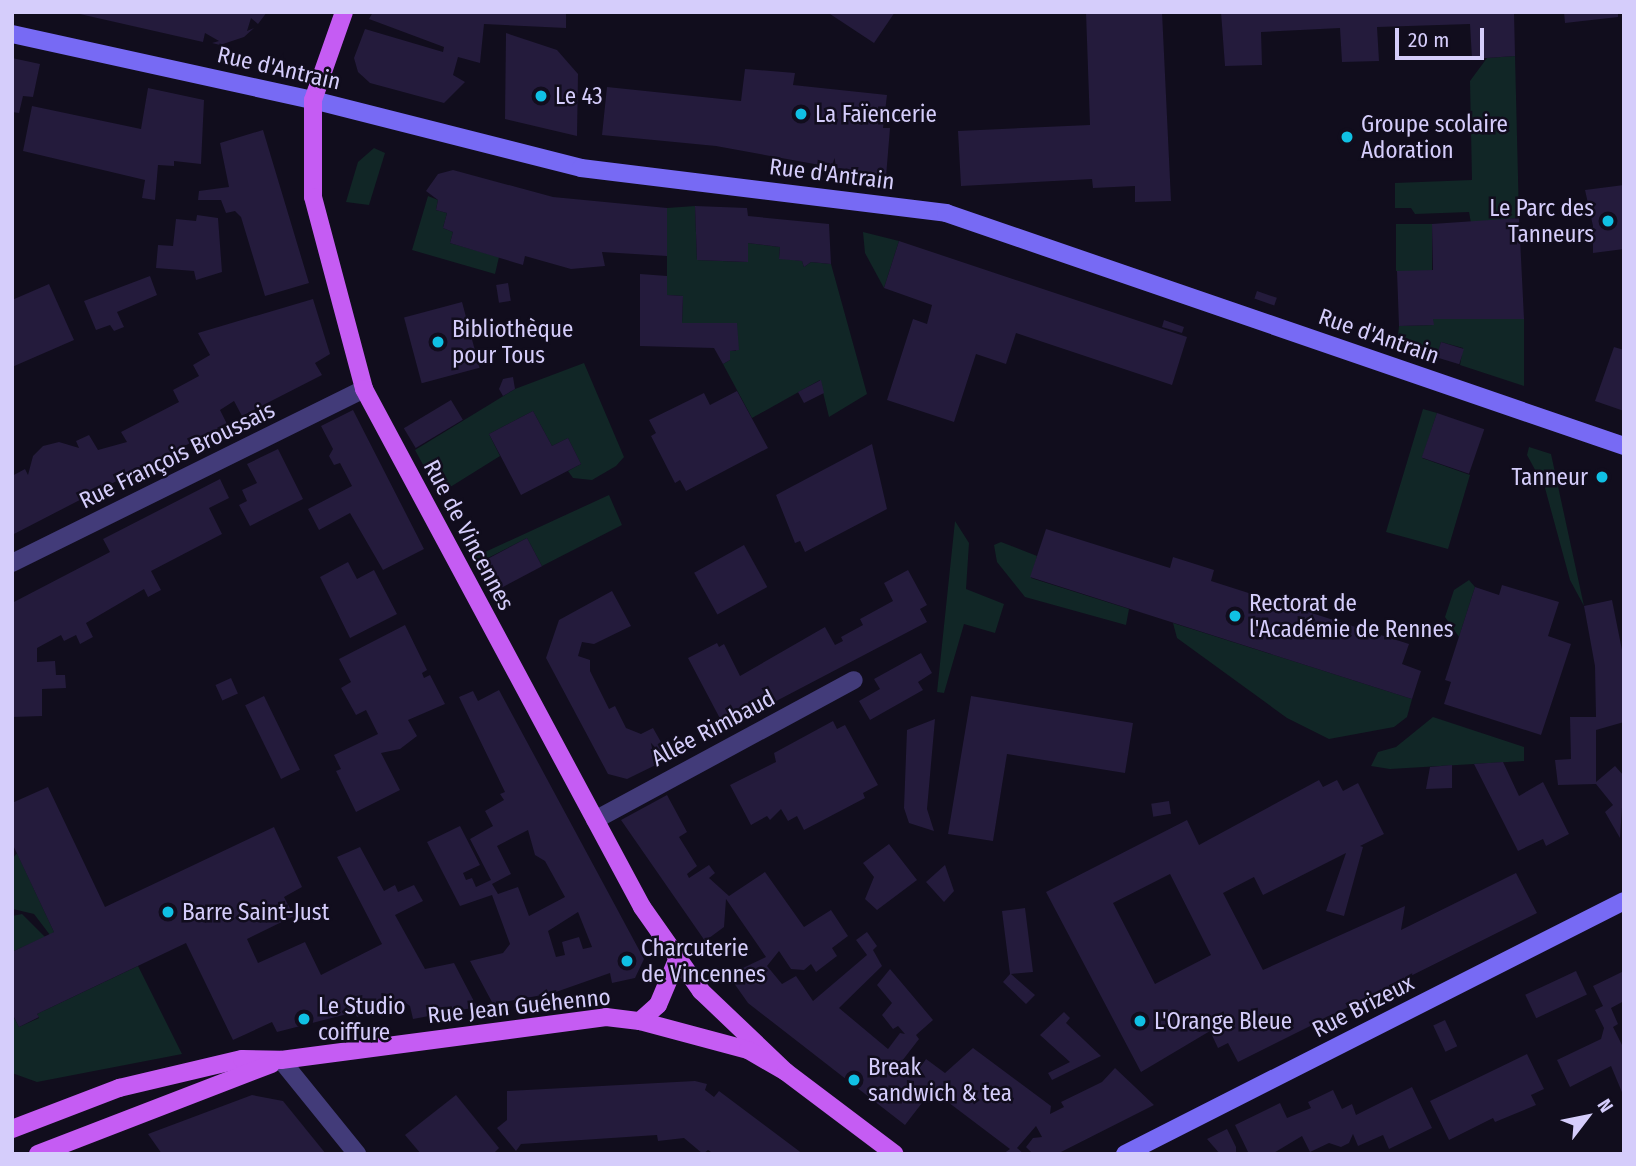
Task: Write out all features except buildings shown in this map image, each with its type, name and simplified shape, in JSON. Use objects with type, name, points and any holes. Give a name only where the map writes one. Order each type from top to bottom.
[{"type":"main road","name":"Rue de Vincennes","points":[[344,12],[313,100],[313,197],[364,389],[594,820],[677,960],[712,1003],[786,1073]]},
{"type":"main road","name":"Rue d'Antrain","points":[[12,34],[313,100],[581,167],[946,213],[1624,446]]},
{"type":"main road","name":"Rue Brizeux","points":[[1125,1154],[1624,901]]},
{"type":"main road","points":[[640,1021],[658,1005],[677,960]]},
{"type":"main road","name":"Rue Jean Guéhenno","points":[[12,1129],[119,1088],[242,1059],[281,1060],[606,1017],[640,1021],[730,1043],[786,1073],[895,1154]]},
{"type":"main road","name":"Rue Jean Guéhenno","points":[[38,1154],[281,1060]]},
{"type":"street","name":"Rue François Broussais","points":[[12,564],[364,389]]},
{"type":"street","name":"Allée Rimbaud","points":[[594,820],[854,680]]},
{"type":"street","points":[[281,1060],[357,1154]]},
{"type":"green space","points":[[1515,56],[1519,218],[1471,223],[1469,212],[1415,214],[1411,208],[1395,208],[1395,183],[1472,180],[1470,81],[1487,58]]},
{"type":"green space","points":[[374,148],[385,153],[369,205],[346,202],[358,162]]},
{"type":"green space","points":[[428,196],[438,200],[436,210],[447,213],[443,228],[453,232],[450,243],[499,257],[495,274],[412,250]]},
{"type":"green space","points":[[695,206],[697,260],[747,262],[748,243],[780,247],[779,258],[802,261],[804,267],[811,262],[831,264],[867,394],[829,417],[820,380],[752,418],[723,364],[730,360],[730,351],[736,351],[737,323],[682,323],[683,296],[667,295],[667,208]]},
{"type":"green space","points":[[1396,224],[1432,224],[1432,271],[1396,271]]},
{"type":"green space","points":[[863,232],[899,241],[884,288],[865,253]]},
{"type":"green space","points":[[1433,319],[1524,319],[1524,386],[1460,365],[1463,348],[1441,342],[1437,358],[1397,345],[1399,326],[1433,325]]},
{"type":"green space","points":[[584,363],[624,457],[616,466],[592,480],[573,478],[568,471],[581,464],[568,438],[552,446],[533,411],[489,434],[500,456],[439,494],[415,450],[515,389]]},
{"type":"green space","points":[[1423,409],[1437,413],[1422,458],[1470,475],[1448,549],[1386,532]]},
{"type":"green space","points":[[1529,447],[1551,454],[1584,606],[1570,580],[1545,488],[1527,455]]},
{"type":"green space","points":[[609,495],[622,525],[542,566],[527,538],[476,564],[472,558]]},
{"type":"green space","points":[[955,521],[969,543],[966,589],[1004,604],[995,633],[964,624],[944,693],[937,692]]},
{"type":"green space","points":[[1001,542],[1037,556],[1031,578],[1129,609],[1126,625],[1025,597],[997,562],[994,545]]},
{"type":"green space","points":[[1469,580],[1475,587],[1459,637],[1445,617],[1454,590]]},
{"type":"green space","points":[[1173,623],[1412,699],[1407,717],[1394,727],[1329,739],[1287,718],[1177,638]]},
{"type":"green space","points":[[1433,717],[1524,747],[1524,761],[1390,769],[1371,766],[1378,752],[1396,747]]},
{"type":"green space","points":[[17,853],[54,932],[50,935],[34,914],[13,909],[12,859]]},
{"type":"green space","points":[[22,914],[45,937],[12,952],[12,916]]},
{"type":"green space","points":[[138,966],[182,1054],[37,1082],[12,1073],[12,1014],[19,1027],[39,1018],[37,1014]]},
{"type":"place","name":"Le 43","points":[[541,96]]},
{"type":"place","name":"La Faïencerie","points":[[801,114]]},
{"type":"place","name":"Groupe scolaire Adoration","points":[[1347,137]]},
{"type":"place","name":"Le Parc des Tanneurs","points":[[1608,221]]},
{"type":"place","name":"Bibliothèque pour Tous","points":[[438,342]]},
{"type":"place","name":"Tanneur","points":[[1602,477]]},
{"type":"place","name":"Rectorat de l'Académie de Rennes","points":[[1235,616]]},
{"type":"place","name":"Barre Saint-Just","points":[[168,912]]},
{"type":"place","name":"Charcuterie de Vincennes","points":[[627,961]]},
{"type":"place","name":"Le Studio coiffure","points":[[304,1019]]},
{"type":"place","name":"L'Orange Bleue","points":[[1140,1021]]},
{"type":"place","name":"Break sandwich & tea","points":[[854,1080]]}]
